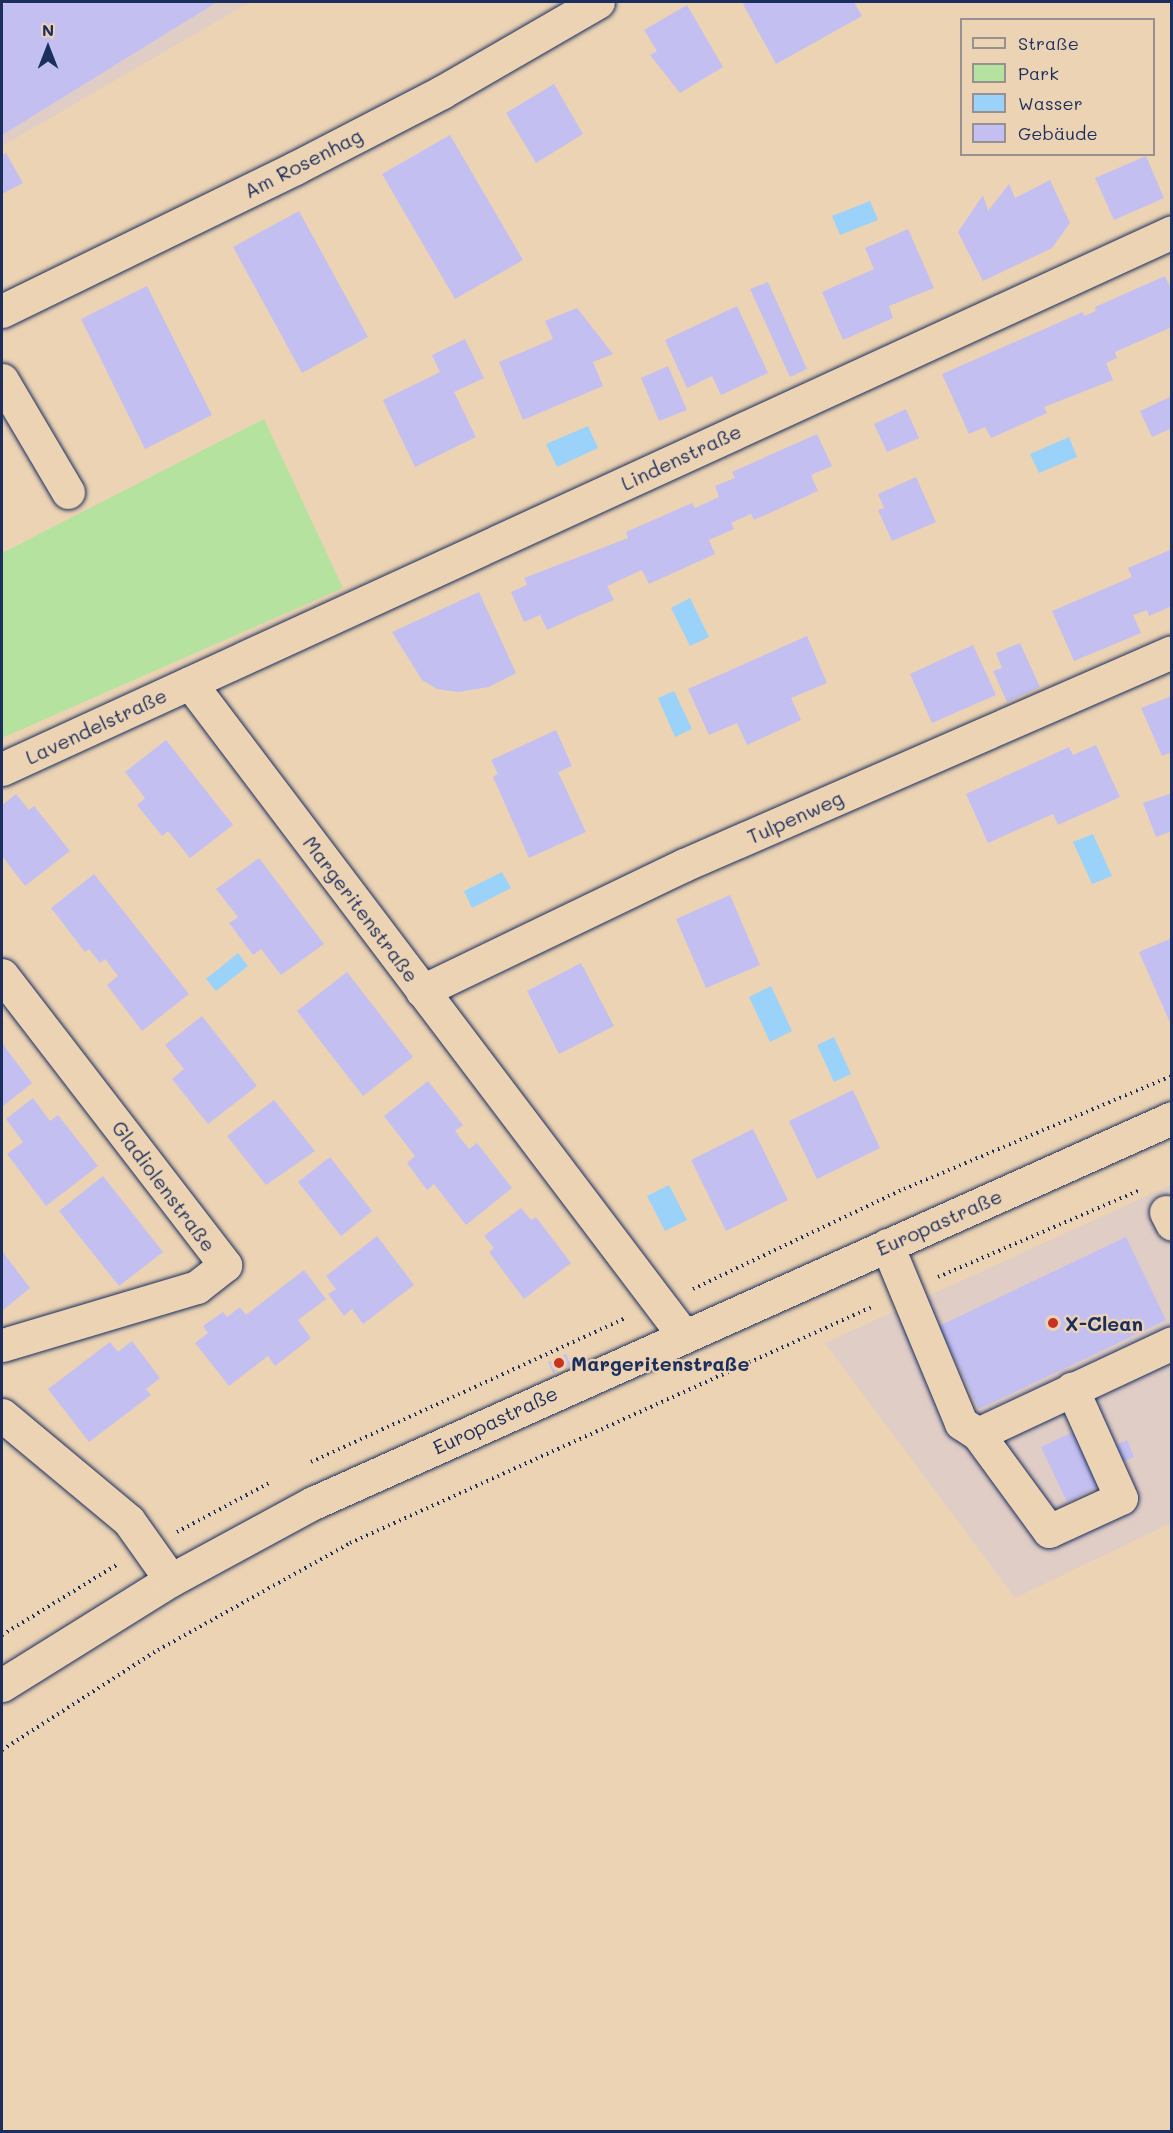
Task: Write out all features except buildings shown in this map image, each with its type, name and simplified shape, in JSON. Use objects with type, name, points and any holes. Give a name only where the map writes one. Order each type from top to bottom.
[{"type":"street","name":"Am Rosenhag","points":[[2,311],[295,168],[442,92],[598,2]]},
{"type":"street","name":"Lindenstraße","points":[[190,683],[1172,232]]},
{"type":"street","points":[[2,380],[68,492]]},
{"type":"street","name":"Tulpenweg","points":[[422,991],[684,865],[1172,652]]},
{"type":"street","name":"Lavendelstraße","points":[[2,769],[190,683]]},
{"type":"street","name":"Margeritenstraße","points":[[190,683],[684,1336]]},
{"type":"street","name":"Gladiolenstraße","points":[[2,975],[225,1265],[197,1287],[2,1345]]},
{"type":"street","name":"Europastraße","points":[[2,1685],[171,1580],[313,1503],[1172,1118]]},
{"type":"street","points":[[886,1245],[908,1291],[961,1423],[978,1434],[1049,1531],[1121,1498],[1072,1389]]},
{"type":"street","points":[[978,1434],[1172,1343]]},
{"type":"street","points":[[2,1415],[129,1521],[171,1580]]},
{"type":"path","points":[[2,1750],[158,1650],[350,1544],[908,1291],[1163,1207]]},
{"type":"shaded area","points":[[2,2],[250,2],[2,146]]},
{"type":"shaded area","points":[[1171,1185],[1171,1523],[1015,1598],[825,1343]]},
{"type":"green space","points":[[264,419],[343,588],[2,738],[2,553]]},
{"type":"water","points":[[870,201],[878,220],[840,235],[832,216]]},
{"type":"water","points":[[588,426],[598,448],[557,467],[546,444]]},
{"type":"water","points":[[1069,437],[1077,457],[1039,473],[1030,454]]},
{"type":"water","points":[[690,598],[709,637],[690,646],[671,608]]},
{"type":"water","points":[[674,691],[692,729],[675,737],[658,698]]},
{"type":"water","points":[[1093,834],[1112,876],[1092,884],[1073,842]]},
{"type":"water","points":[[502,872],[511,888],[472,908],[464,891]]},
{"type":"water","points":[[238,953],[248,966],[216,991],[206,979]]},
{"type":"water","points":[[771,986],[792,1031],[770,1042],[749,997]]},
{"type":"water","points":[[834,1037],[851,1074],[834,1082],[817,1045]]},
{"type":"water","points":[[669,1185],[687,1220],[665,1231],[647,1196]]},
{"type":"place","name":"X-Clean","points":[[1053,1323]]},
{"type":"place","name":"Margeritenstraße","points":[[559,1363]]}]
